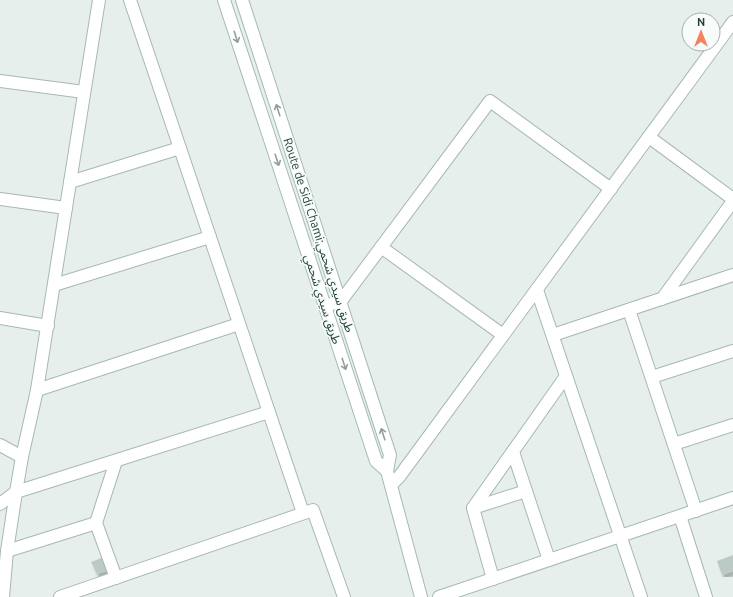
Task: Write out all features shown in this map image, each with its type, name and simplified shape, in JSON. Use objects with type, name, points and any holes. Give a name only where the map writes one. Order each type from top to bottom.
[{"type":"street","points":[[3,597],[7,551],[16,492],[37,390],[48,326],[99,0]]},
{"type":"street","points":[[130,0],[303,513]]},
{"type":"street","name":"طريق سيدي شحمي","points":[[224,0],[376,460],[387,471],[421,597]]},
{"type":"street","name":"Route de Sidi Chami;طريق سيدي شحمي","points":[[242,0],[390,455],[387,471]]},
{"type":"street","points":[[391,485],[538,290],[733,22]]},
{"type":"street","points":[[0,80],[84,92]]},
{"type":"street","points":[[325,306],[341,301],[490,101],[611,189]]},
{"type":"street","points":[[649,138],[733,200],[662,299]]},
{"type":"street","points":[[70,182],[180,148]]},
{"type":"street","points":[[0,199],[66,208]]},
{"type":"street","points":[[54,285],[210,237]]},
{"type":"street","points":[[381,247],[503,335]]},
{"type":"street","points":[[553,335],[733,275]]},
{"type":"street","points":[[538,290],[641,597]]},
{"type":"street","points":[[629,310],[696,511]]},
{"type":"street","points":[[0,318],[48,326]]},
{"type":"street","points":[[37,390],[239,324]]},
{"type":"street","points":[[652,377],[733,351]]},
{"type":"street","points":[[493,579],[474,508],[566,376]]},
{"type":"street","points":[[0,504],[16,492],[269,412]]},
{"type":"street","points":[[674,444],[733,425]]},
{"type":"street","points":[[0,445],[22,457]]},
{"type":"street","points":[[513,452],[549,560]]},
{"type":"street","points":[[116,461],[96,523],[116,578]]},
{"type":"street","points":[[474,508],[526,491]]},
{"type":"street","points":[[439,597],[733,498]]},
{"type":"street","points":[[60,597],[313,510],[344,597]]},
{"type":"street","points":[[680,516],[706,597]]},
{"type":"street","points":[[7,551],[96,523]]},
{"type":"building","points":[[733,555],[733,571],[722,575],[717,561]]},
{"type":"building","points":[[104,557],[109,570],[97,574],[91,562]]}]
